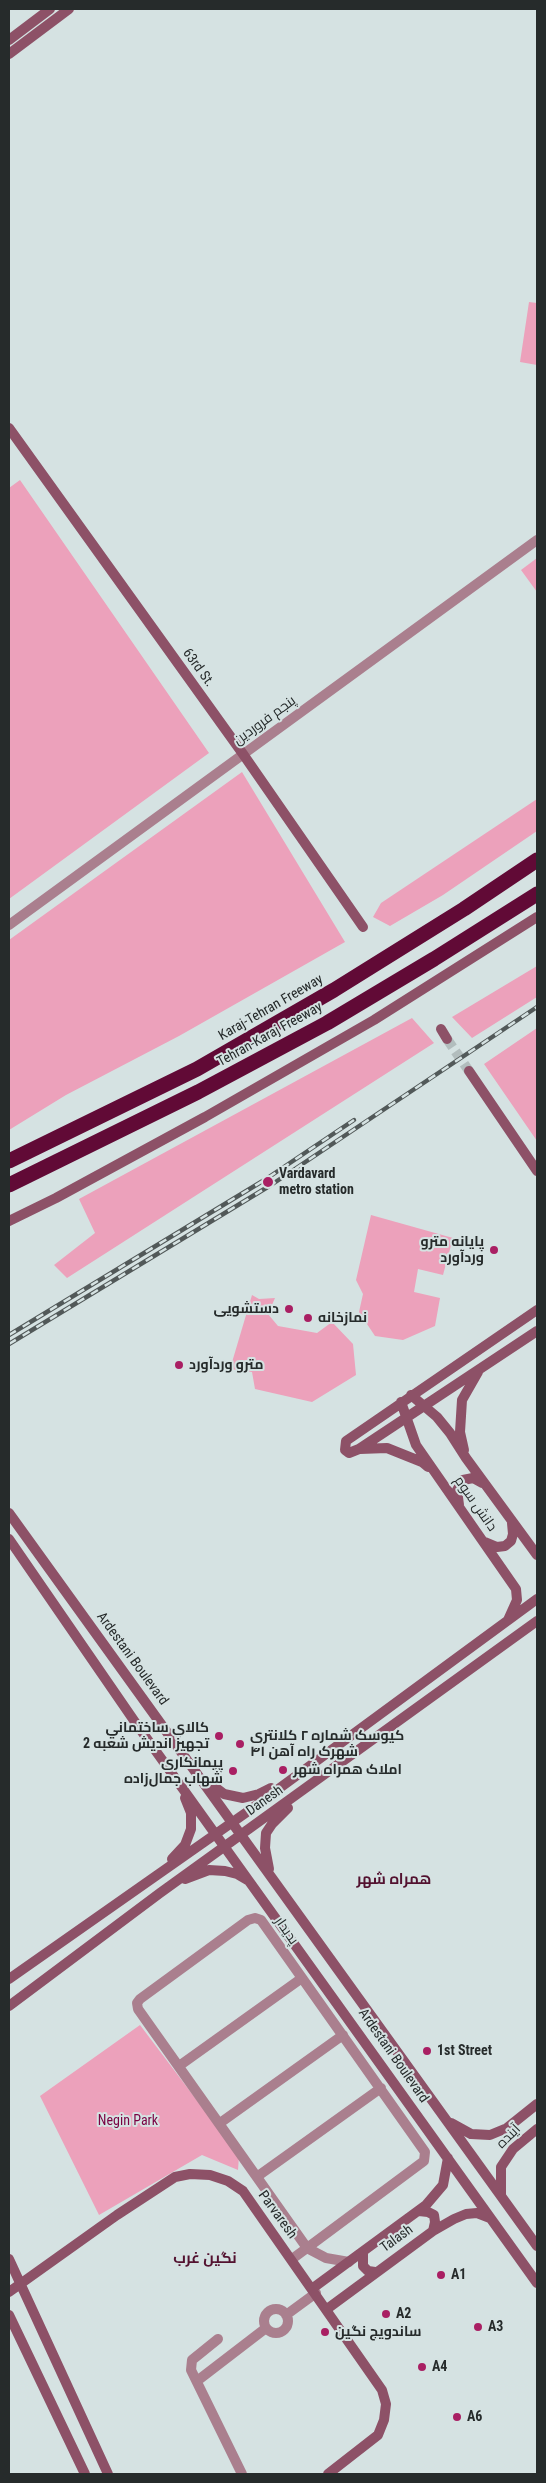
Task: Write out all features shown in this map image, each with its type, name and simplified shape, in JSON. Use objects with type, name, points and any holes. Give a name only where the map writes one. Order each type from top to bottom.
[{"type":"highway","name":"Karaj-Tehran Freeway","points":[[9,1161],[205,1064],[334,990],[464,909],[537,860]]},
{"type":"highway","name":"Tehran-Karaj Freeway","points":[[9,1185],[198,1092],[327,1023],[537,894]]},
{"type":"street","points":[[9,40],[50,9]]},
{"type":"street","points":[[9,54],[70,9]]},
{"type":"street","name":"63rd St.","points":[[9,428],[243,754],[363,927]]},
{"type":"street","name":"پنجم فروردین","points":[[9,925],[537,540]]},
{"type":"street","points":[[9,1220],[56,1198],[205,1117],[374,1020],[537,917]]},
{"type":"street","points":[[441,1029],[447,1039]]},
{"type":"street","points":[[469,1071],[537,1171]]},
{"type":"street","points":[[439,1478],[422,1462],[387,1448],[359,1449],[349,1452],[345,1450],[344,1445],[346,1441],[401,1402],[537,1310]]},
{"type":"street","points":[[359,1449],[537,1331]]},
{"type":"street","points":[[466,1458],[460,1432],[462,1400],[482,1367]]},
{"type":"street","name":"دانش سوم","points":[[411,1396],[446,1428],[537,1555]]},
{"type":"street","name":"دانش سوم","points":[[401,1402],[416,1445],[516,1590],[517,1600],[508,1620]]},
{"type":"street","points":[[459,1505],[457,1490],[463,1480],[473,1478],[487,1487]]},
{"type":"street","name":"Ardestani Boulevard","points":[[9,1513],[537,2246]]},
{"type":"street","points":[[484,1541],[497,1548],[505,1546],[511,1541],[513,1534],[512,1522]]},
{"type":"street","points":[[9,1539],[52,1604],[216,1834]]},
{"type":"street","name":"Danesh","points":[[9,1979],[232,1823],[537,1599]]},
{"type":"street","name":"Danesh","points":[[9,2006],[224,1846],[308,1788],[537,1621]]},
{"type":"street","points":[[194,1768],[224,1794],[243,1798],[259,1794],[296,1776]]},
{"type":"street","points":[[162,1871],[185,1846],[191,1829],[191,1814],[179,1783]]},
{"type":"street","points":[[270,1876],[265,1848],[266,1833],[272,1824],[308,1788]]},
{"type":"street","name":"Ardestani Boulevard","points":[[216,1834],[537,2283]]},
{"type":"street","points":[[160,1893],[192,1876],[209,1870],[237,1874],[252,1883]]},
{"type":"street","points":[[272,1911],[271,1904],[274,1898],[280,1896],[287,1899]]},
{"type":"street","name":"پدیدار","points":[[308,2248],[424,2161],[425,2152],[262,1920],[255,1918],[248,1920],[140,1999],[137,2003],[138,2009],[308,2248],[326,2258],[349,2262]]},
{"type":"street","points":[[179,2066],[302,1978]]},
{"type":"street","points":[[220,2123],[343,2035]]},
{"type":"street","points":[[258,2176],[381,2088]]},
{"type":"street","points":[[448,2122],[471,2134],[490,2135],[507,2128],[537,2104]]},
{"type":"street","name":"آینده","points":[[502,2196],[500,2167],[512,2149],[537,2129]]},
{"type":"street","name":"Talash","points":[[315,2291],[349,2262],[419,2211],[435,2196],[443,2185],[448,2158]]},
{"type":"street","name":"Parvaresh","points":[[9,2292],[175,2177],[190,2174],[210,2175],[228,2180],[243,2191],[315,2291],[382,2390],[386,2404],[384,2420],[378,2435],[328,2474]]},
{"type":"street","points":[[419,2211],[434,2215],[433,2230]]},
{"type":"street","name":"Talash","points":[[327,2309],[433,2230],[466,2214],[477,2213],[491,2219]]},
{"type":"street","points":[[292,2259],[308,2248]]},
{"type":"street","points":[[363,2252],[363,2266],[368,2271],[375,2272]]},
{"type":"street","points":[[9,2259],[108,2474]]},
{"type":"street","points":[[286,2315],[315,2291]]},
{"type":"street","points":[[279,2309],[286,2315],[288,2324],[283,2331],[276,2333],[266,2328],[264,2317],[268,2311],[279,2309]]},
{"type":"street","points":[[9,2315],[85,2474]]},
{"type":"street","points":[[197,2381],[266,2328]]},
{"type":"street","points":[[218,2339],[192,2360],[191,2370],[242,2474]]},
{"type":"green space","points":[[529,302],[537,303],[537,365],[520,362]]},
{"type":"green space","points":[[20,480],[209,753],[9,899],[9,488]]},
{"type":"green space","points":[[537,558],[537,592],[521,570]]},
{"type":"green space","points":[[242,772],[345,942],[179,1036],[66,1095],[9,1130],[9,940]]},
{"type":"green space","points":[[537,799],[537,831],[443,895],[390,926],[373,917],[381,903]]},
{"type":"green space","points":[[537,966],[537,997],[472,1038],[452,1017]]},
{"type":"green space","points":[[412,1018],[434,1043],[67,1278],[54,1265],[95,1233],[79,1199]]},
{"type":"green space","points":[[537,1028],[537,1141],[484,1064]]},
{"type":"green space","points":[[371,1215],[453,1238],[443,1275],[418,1269],[414,1292],[440,1298],[435,1326],[403,1340],[375,1336],[359,1312],[363,1294],[356,1280]]},
{"type":"green space","points":[[252,1295],[259,1299],[275,1298],[268,1314],[278,1326],[317,1333],[332,1322],[353,1344],[356,1375],[312,1402],[255,1389],[252,1372],[230,1369]]},
{"type":"green space","name":"Negin Park","points":[[140,2025],[239,2156],[238,2170],[202,2155],[99,2215],[40,2096]]},
{"type":"tunnel","points":[[447,1039],[469,1071]]},
{"type":"railway","points":[[9,1344],[271,1185],[537,1007]]},
{"type":"railway","points":[[9,1335],[266,1179],[354,1120]]},
{"type":"place","name":"Vardavard metro station","points":[[268,1182]]},
{"type":"place","name":"پایانه مترو وردآورد","points":[[494,1250]]},
{"type":"place","name":"دستشویی","points":[[289,1309]]},
{"type":"place","name":"نمازخانه","points":[[308,1318]]},
{"type":"place","name":"مترو وردآورد","points":[[179,1365]]},
{"type":"place","name":"كالاي ساختماني تجهيز انديش شعبه 2","points":[[219,1736]]},
{"type":"place","name":"کیوسک شماره ۲ کلانتری ۴۱ شهرک راه آهن","points":[[240,1744]]},
{"type":"place","name":"املاک همراه شهر","points":[[283,1770]]},
{"type":"place","name":"پیمانکاری شهاب جمال‌زاده","points":[[233,1771]]},
{"type":"place","name":"1st Street","points":[[427,2051]]},
{"type":"place","name":"A1","points":[[441,2275]]},
{"type":"place","name":"A2","points":[[386,2314]]},
{"type":"place","name":"A3","points":[[478,2327]]},
{"type":"place","name":"ساندویج نگین","points":[[325,2332]]},
{"type":"place","name":"A4","points":[[422,2367]]},
{"type":"place","name":"A6","points":[[457,2417]]},
{"type":"district","name":"همراه شهر","points":[[394,1880]]},
{"type":"district","name":"نگین غرب","points":[[205,2259]]}]
